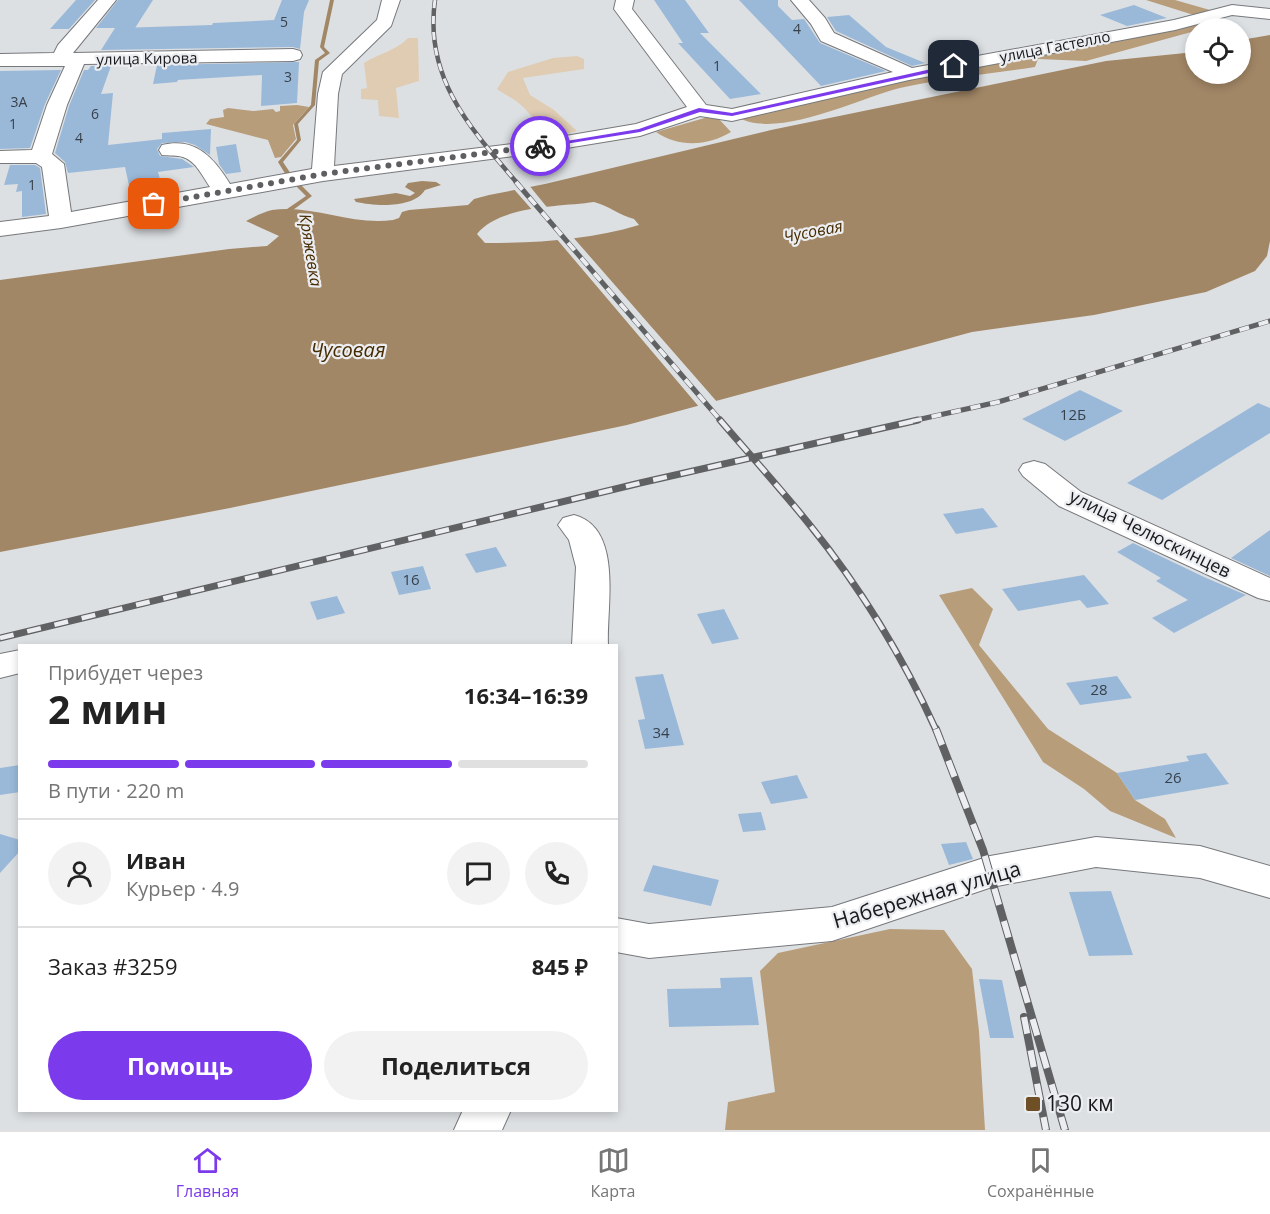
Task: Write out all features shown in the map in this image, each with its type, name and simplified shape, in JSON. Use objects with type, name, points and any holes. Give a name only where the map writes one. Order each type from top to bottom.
[{"type":"street","points":[[41,156],[50,126],[74,68],[75,63],[65,59],[63,55],[65,49],[107,0]]},
{"type":"street","points":[[323,174],[328,94],[333,72],[385,22],[391,0]]},
{"type":"street","points":[[0,229],[61,221],[323,174],[536,147],[640,130],[699,110],[623,9],[625,0]]},
{"type":"street","points":[[800,0],[819,22],[827,37],[899,67],[909,74]]},
{"type":"street","points":[[1201,3],[1232,10]]},
{"type":"street","name":"улица Гастелло","points":[[699,110],[732,115],[909,74],[1175,25],[1232,10],[1270,14]]},
{"type":"street","name":"улица Кирова","points":[[0,60],[293,55]]},
{"type":"street","points":[[170,150],[183,149],[199,155],[224,192]]},
{"type":"street","points":[[0,157],[41,156],[53,164],[61,221]]},
{"type":"street","name":"улица Челюскинцев","points":[[1034,470],[1070,499],[1270,591]]},
{"type":"street","points":[[574,525],[586,542],[595,586],[588,627],[590,644]]},
{"type":"street","points":[[0,666],[18,662]]},
{"type":"street","name":"Набережная улица","points":[[618,935],[649,941],[832,924],[990,873],[1096,852],[1200,862],[1270,882]]},
{"type":"street","points":[[478,1130],[486,1112]]},
{"type":"shaded area","points":[[1146,0],[1175,0],[1210,10],[1211,15],[1200,17]]},
{"type":"shaded area","points":[[1185,25],[1185,34],[1086,61],[1038,59],[1035,67],[900,88],[795,121],[774,124],[754,123],[737,117],[914,77],[952,73],[964,67]]},
{"type":"shaded area","points":[[408,38],[418,38],[419,81],[396,88],[399,118],[379,116],[378,100],[361,99],[361,89],[367,88],[364,63],[398,46]]},
{"type":"shaded area","points":[[577,56],[584,59],[584,69],[523,78],[530,95],[554,110],[577,131],[548,134],[519,104],[497,89],[508,72],[553,58]]},
{"type":"shaded area","points":[[280,106],[309,107],[293,125],[296,139],[281,157],[275,158],[268,140],[206,124],[210,119],[224,117],[223,110],[228,108],[253,111],[273,109],[276,112],[280,111]]},
{"type":"shaded area","points":[[708,117],[718,118],[731,132],[713,140],[684,143],[656,132]]},
{"type":"shaded area","points":[[972,588],[993,609],[979,645],[1048,729],[1117,773],[1135,800],[1165,819],[1176,838],[1110,811],[1084,789],[1043,762],[939,595]]},
{"type":"shaded area","points":[[890,929],[944,930],[972,969],[979,1031],[985,1130],[725,1130],[728,1102],[775,1092],[760,971],[778,953]]},
{"type":"water","name":"Чусовая","points":[[1270,35],[1270,241],[1267,256],[1255,271],[1206,292],[1094,315],[972,332],[627,425],[230,508],[0,552],[0,280],[229,249],[267,246],[279,236],[246,221],[272,210],[302,210],[362,220],[393,220],[399,218],[402,212],[409,210],[468,205],[474,199],[489,195],[545,184],[771,130],[1106,61],[1185,53],[1185,84],[1251,84],[1251,38]],"holes":[[[594,202],[634,219],[639,225],[601,234],[543,241],[485,243],[477,234],[500,217],[531,209]]]},
{"type":"water","points":[[436,182],[441,185],[425,190],[412,200],[393,205],[356,202],[354,199],[396,193],[410,196],[415,193],[405,187],[408,183]]},
{"type":"pier","points":[[528,184],[550,211],[534,212],[512,187]]},
{"type":"pier","points":[[572,236],[718,403],[700,408],[555,237]]},
{"type":"building","points":[[76,0],[95,0],[69,29],[50,29]]},
{"type":"building","points":[[118,0],[153,0],[135,27],[212,25],[213,23],[274,20],[282,0],[309,0],[304,12],[300,49],[293,47],[101,50],[115,28],[96,28]]},
{"type":"building","points":[[654,0],[685,0],[709,33],[700,33],[761,94],[730,99],[678,43],[683,43]]},
{"type":"building","points":[[739,0],[778,0],[778,6],[792,20],[804,19],[820,43],[886,71],[821,86]]},
{"type":"building","points":[[1134,5],[1167,18],[1127,26],[1100,15]]},
{"type":"building","points":[[849,15],[886,47],[925,63],[912,66],[836,31],[827,17]]},
{"type":"building","points":[[299,62],[297,103],[261,106],[262,75],[178,80],[177,82],[153,84],[157,65]]},
{"type":"building","points":[[91,66],[111,66],[101,94],[113,93],[108,145],[162,139],[162,133],[211,129],[210,155],[195,145],[185,142],[162,143],[157,149],[160,156],[182,159],[194,167],[158,172],[164,193],[132,199],[125,167],[68,173],[65,162],[55,153],[69,106],[84,70],[88,70]]},
{"type":"building","points":[[61,70],[45,104],[30,148],[0,149],[0,71]]},
{"type":"building","points":[[236,144],[241,172],[226,174],[219,164],[216,147]]},
{"type":"building","points":[[10,165],[35,165],[40,168],[46,214],[22,217],[22,191],[16,192],[18,184],[4,185]]},
{"type":"building","points":[[1080,390],[1123,411],[1065,441],[1022,419]]},
{"type":"building","points":[[1258,403],[1270,408],[1270,433],[1162,500],[1127,483]]},
{"type":"building","points":[[983,508],[998,527],[956,534],[943,514]]},
{"type":"building","points":[[1270,530],[1270,576],[1231,558]]},
{"type":"building","points":[[1133,543],[1246,595],[1174,633],[1152,618],[1188,600],[1156,581],[1161,578],[1117,552]]},
{"type":"building","points":[[496,547],[507,566],[476,573],[465,554]]},
{"type":"building","points":[[423,566],[431,589],[399,595],[391,572]]},
{"type":"building","points":[[1084,575],[1109,604],[1087,608],[1080,600],[1018,611],[1002,589]]},
{"type":"building","points":[[337,596],[345,613],[317,620],[310,602]]},
{"type":"building","points":[[724,609],[739,639],[712,644],[697,614]]},
{"type":"building","points":[[663,674],[684,745],[645,749],[638,720],[645,719],[635,677]]},
{"type":"building","points":[[1117,676],[1132,698],[1080,705],[1066,683]]},
{"type":"building","points":[[1206,753],[1229,784],[1135,800],[1117,773],[1189,761],[1186,756]]},
{"type":"building","points":[[18,765],[18,792],[0,795],[0,768]]},
{"type":"building","points":[[797,775],[808,798],[771,804],[761,782]]},
{"type":"building","points":[[761,812],[766,830],[743,832],[738,814]]},
{"type":"building","points":[[0,834],[18,839],[18,853],[0,873]]},
{"type":"building","points":[[966,842],[973,859],[949,865],[941,844]]},
{"type":"building","points":[[653,865],[719,880],[711,906],[643,891]]},
{"type":"building","points":[[1111,891],[1133,955],[1089,956],[1069,892]]},
{"type":"building","points":[[752,977],[759,1025],[669,1027],[667,989],[721,988],[720,978]]},
{"type":"building","points":[[979,979],[1002,980],[1014,1038],[990,1038]]},
{"type":"waterway","name":"Кряжевка","points":[[288,174],[280,162],[299,140],[296,124],[313,105],[317,60],[328,53],[322,47],[332,0]]},
{"type":"waterway","name":"Кряжевка","points":[[292,218],[290,209],[309,196],[299,186]]},
{"type":"railway","points":[[435,0],[433,28],[444,78],[468,122],[518,184]]},
{"type":"railway","points":[[516,182],[721,421]]},
{"type":"railway","points":[[912,421],[998,402],[1270,321]]},
{"type":"railway","points":[[720,420],[752,458]]},
{"type":"railway","points":[[752,458],[918,420]]},
{"type":"railway","points":[[0,638],[752,458]]},
{"type":"railway","points":[[752,458],[846,572],[895,649],[936,730]]},
{"type":"railway","points":[[936,729],[983,850],[1065,1130]]},
{"type":"railway","points":[[1024,1017],[1046,1130]]},
{"type":"way so far","points":[[154,204],[323,174],[540,146]]},
{"type":"place","name":"130 км","points":[[1033,1104]]},
{"type":"route","points":[[540,146],[640,130],[699,110],[732,115],[909,74],[954,66]]}]
